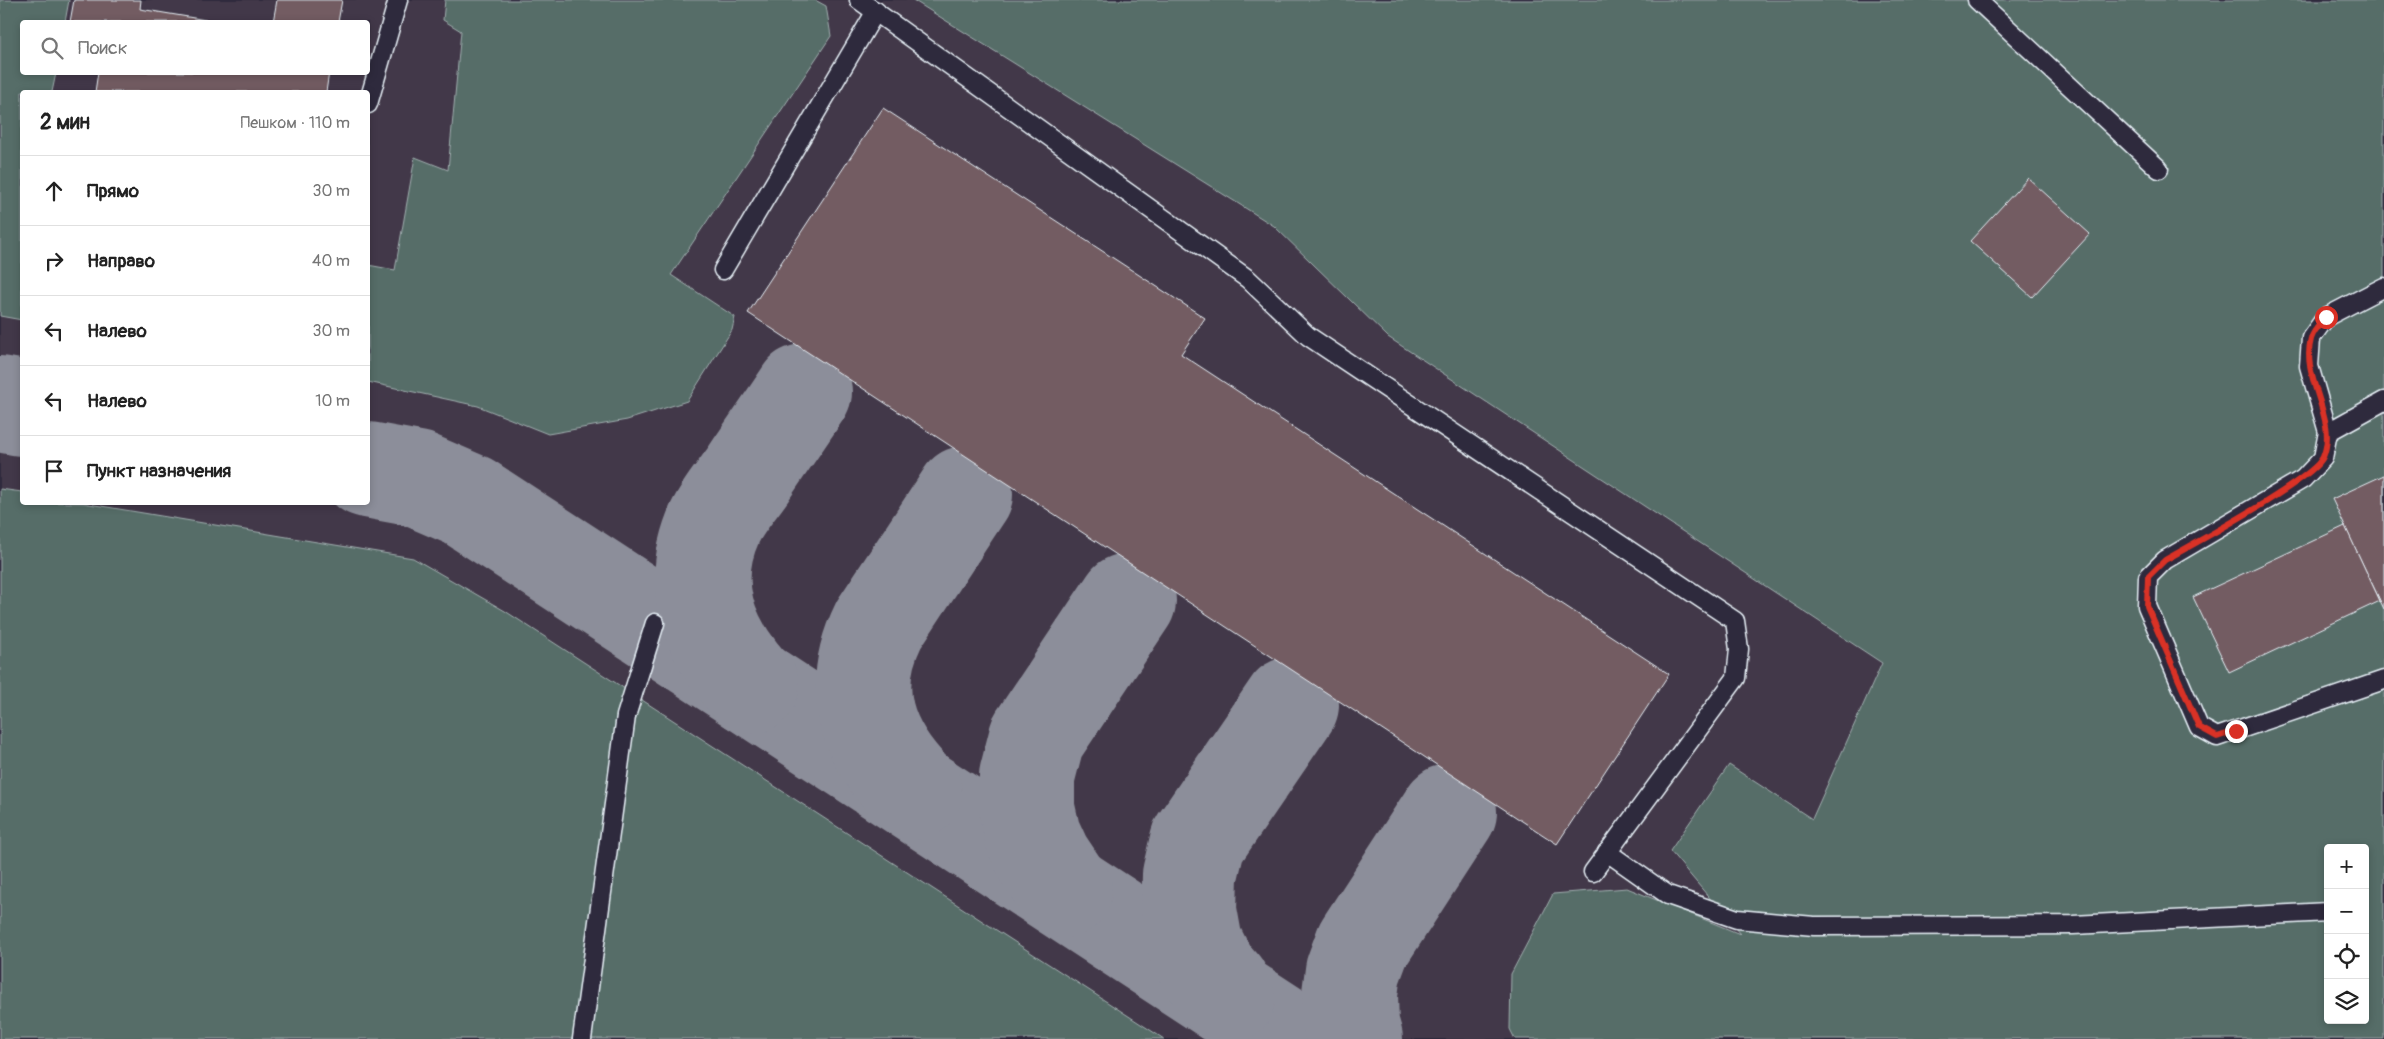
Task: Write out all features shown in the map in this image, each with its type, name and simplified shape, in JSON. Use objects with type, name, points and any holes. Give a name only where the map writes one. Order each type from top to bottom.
[{"type":"lane","points":[[370,97],[398,0]]},
{"type":"lane","points":[[859,0],[1248,279],[1308,336],[1736,621],[1739,649],[1736,678],[1593,872]]},
{"type":"lane","points":[[1977,0],[2160,169]]},
{"type":"lane","points":[[723,270],[876,11]]},
{"type":"lane","points":[[2384,288],[2326,317],[2311,338],[2309,366],[2328,432],[2323,458],[2303,479],[2165,560],[2148,577],[2147,606],[2199,727],[2217,737],[2384,680]]},
{"type":"lane","points":[[2328,432],[2384,401]]},
{"type":"lane","points":[[582,1039],[626,716],[655,623]]},
{"type":"lane","points":[[1607,852],[1668,895],[1737,919],[1805,925],[2073,925],[2324,912]]},
{"type":"shaded area","points":[[0,0],[2384,0],[2384,1039],[0,1039]]},
{"type":"green space","points":[[0,0],[69,0],[65,20],[20,20],[20,75],[56,75],[52,90],[20,90],[20,320],[0,316]]},
{"type":"green space","points":[[445,0],[815,0],[826,6],[831,36],[671,275],[735,317],[732,330],[687,401],[627,420],[548,434],[478,406],[370,382],[370,265],[395,270],[415,157],[448,170],[461,31],[443,20]]},
{"type":"green space","points":[[913,0],[2384,0],[2384,1039],[1515,1039],[1510,1029],[1511,974],[1553,894],[1627,888],[1740,934],[1670,851],[1729,765],[1812,819],[1882,663],[1388,337],[1274,226]]},
{"type":"green space","points":[[0,489],[20,492],[20,505],[95,505],[413,558],[505,611],[1164,1039],[0,1039]]},
{"type":"building","points":[[74,0],[141,0],[140,9],[206,20],[70,20]]},
{"type":"building","points":[[277,0],[342,0],[338,20],[273,20]]},
{"type":"building","points":[[98,75],[329,75],[326,90],[95,90]]},
{"type":"building","points":[[883,108],[1205,318],[1181,354],[1669,674],[1557,844],[748,313]]},
{"type":"building","points":[[2028,178],[2090,234],[2032,297],[1970,241]]},
{"type":"building","points":[[2384,475],[2384,609],[2332,499]]},
{"type":"building","points":[[2345,526],[2380,601],[2229,672],[2193,597]]},
{"type":"taxiway","points":[[751,686],[736,668],[714,630],[707,610],[703,589],[703,568],[707,546],[722,510],[804,392]]},
{"type":"taxiway","points":[[0,404],[20,408]]},
{"type":"taxiway","points":[[370,470],[417,479],[468,501],[1291,1039]]},
{"type":"taxiway","points":[[914,792],[897,773],[873,734],[866,714],[863,693],[864,671],[869,648],[879,624],[965,494]]},
{"type":"taxiway","points":[[1064,890],[1044,860],[1033,836],[1027,809],[1027,776],[1037,737],[1128,601]]},
{"type":"taxiway","points":[[1227,997],[1222,986],[1208,970],[1195,944],[1189,911],[1190,875],[1198,841],[1291,705]]},
{"type":"taxiway","points":[[1355,1039],[1351,1025],[1350,994],[1353,971],[1363,944],[1449,812]]},
{"type":"route","points":[[2236,731],[2217,737],[2199,727],[2147,606],[2148,577],[2165,560],[2303,479],[2323,458],[2328,432],[2309,366],[2311,338],[2326,317]]}]
